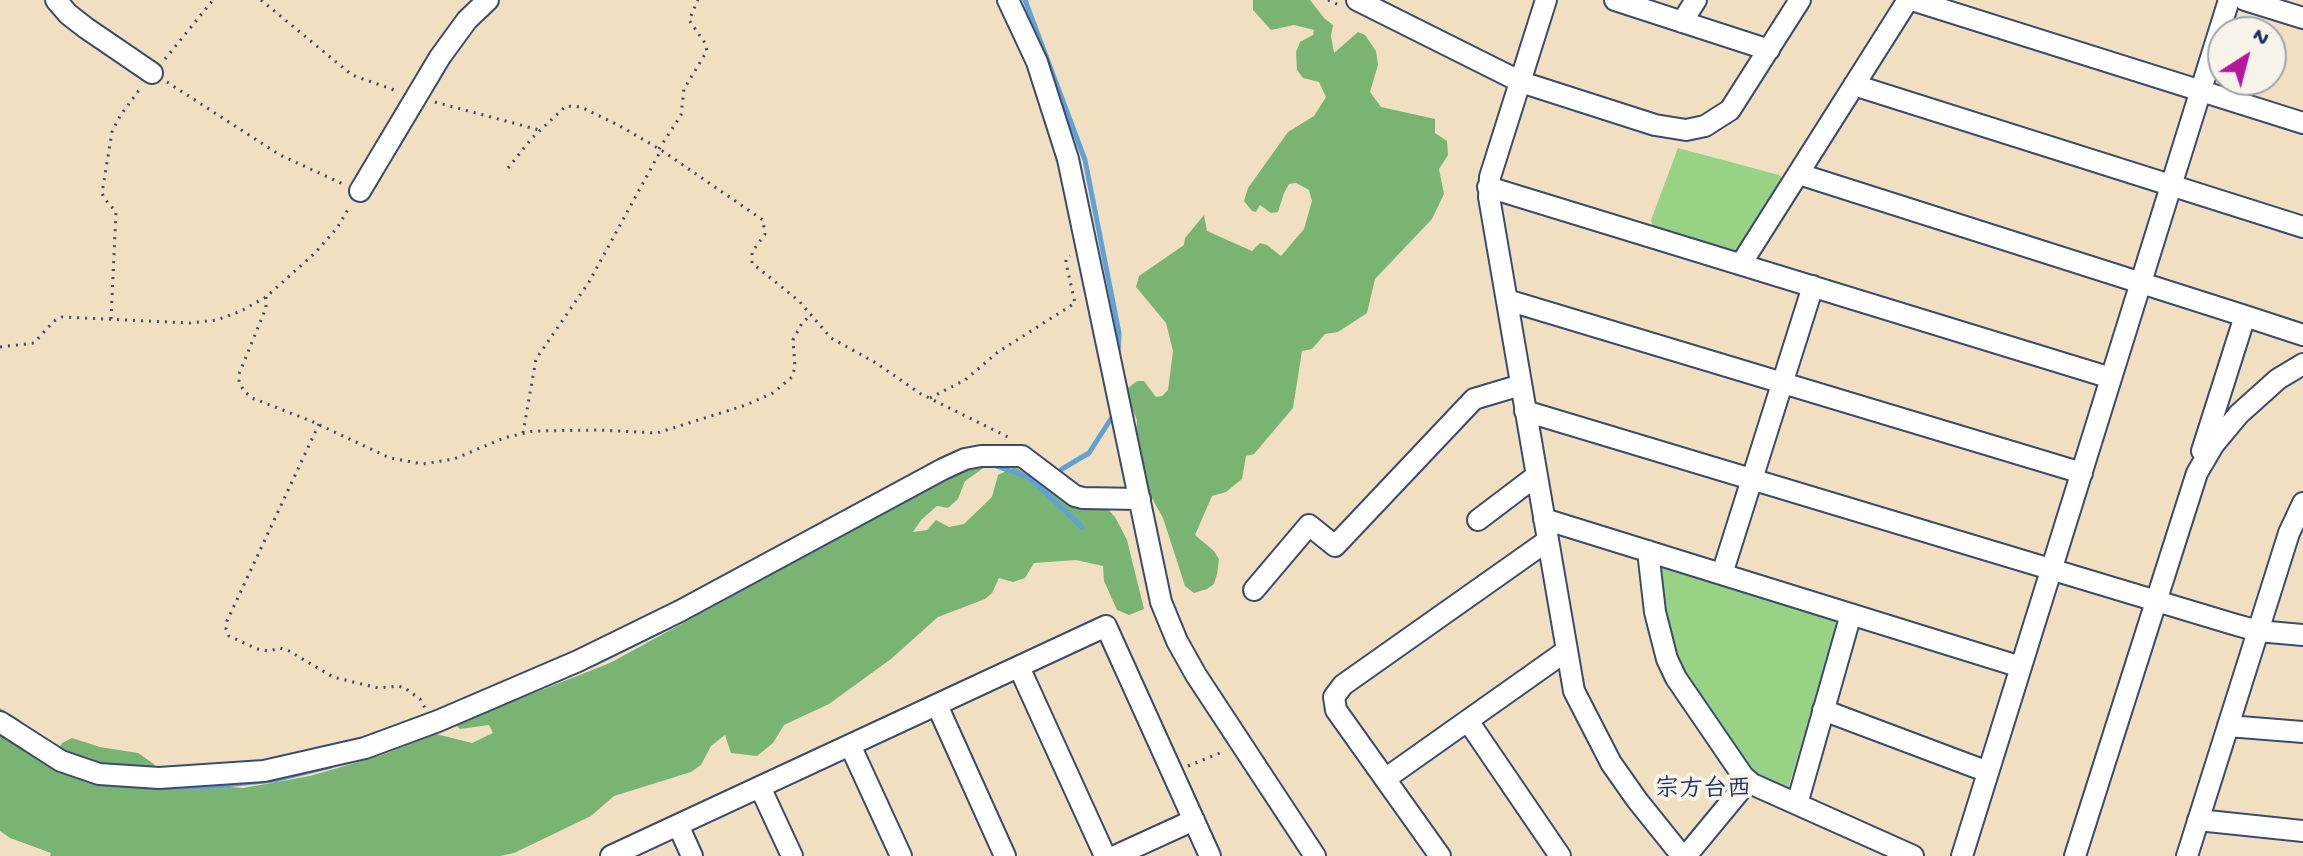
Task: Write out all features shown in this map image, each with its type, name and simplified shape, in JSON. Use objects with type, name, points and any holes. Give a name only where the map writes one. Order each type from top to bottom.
[{"type":"street","points":[[56,0],[86,28],[152,73]]},
{"type":"street","points":[[360,191],[415,97],[467,20],[488,0]]},
{"type":"street","points":[[1008,0],[1037,62],[1068,159],[1156,582],[1177,641],[1208,695],[1315,856]]},
{"type":"street","points":[[1357,0],[1521,82],[1676,130],[1695,129],[1714,122],[1730,110],[1800,0]]},
{"type":"street","points":[[1546,0],[1488,187],[1574,691],[1604,751],[1637,800],[1684,856],[1748,781]]},
{"type":"street","points":[[1615,0],[1769,50]]},
{"type":"street","points":[[1682,22],[1696,0]]},
{"type":"street","points":[[1741,264],[1910,0],[2303,123]]},
{"type":"street","points":[[1962,856],[2229,0]]},
{"type":"street","points":[[2245,0],[2303,18]]},
{"type":"street","points":[[1854,85],[2303,227]]},
{"type":"street","points":[[1799,174],[2303,335]]},
{"type":"street","points":[[1488,187],[2111,378]]},
{"type":"street","points":[[1722,574],[1813,286]]},
{"type":"street","points":[[1507,300],[2082,473]]},
{"type":"street","points":[[2075,856],[2245,316]]},
{"type":"street","points":[[2189,493],[2202,463],[2225,429],[2264,390],[2303,364]]},
{"type":"street","points":[[1254,590],[1309,525],[1335,546],[1474,399],[1521,385]]},
{"type":"street","points":[[1525,411],[2258,631],[2303,635]]},
{"type":"street","points":[[0,722],[51,756],[85,770],[108,775],[159,778],[264,771],[365,748],[434,723],[578,661],[680,611],[943,469],[976,456],[1022,456],[1075,496],[1140,499]]},
{"type":"street","points":[[1478,520],[1536,476]]},
{"type":"street","points":[[2187,856],[2258,631],[2296,535],[2303,503]]},
{"type":"street","points":[[1544,519],[2021,667]]},
{"type":"street","points":[[1440,856],[1336,710],[1334,697],[1338,691],[1547,541]]},
{"type":"street","points":[[1648,551],[1655,612],[1667,659],[1676,678],[1748,781],[1913,856]]},
{"type":"street","points":[[1797,804],[1851,614]]},
{"type":"street","points":[[611,856],[1106,626],[1210,856]]},
{"type":"street","points":[[1385,779],[1566,651]]},
{"type":"street","points":[[1019,667],[1105,856]]},
{"type":"street","points":[[937,705],[1005,856]]},
{"type":"street","points":[[1823,710],[1988,772]]},
{"type":"street","points":[[1468,721],[1560,856]]},
{"type":"street","points":[[2228,726],[2303,732]]},
{"type":"street","points":[[850,745],[901,856]]},
{"type":"street","points":[[760,787],[792,856]]},
{"type":"street","points":[[1115,856],[1194,820]]},
{"type":"street","points":[[2198,820],[2303,831]]},
{"type":"street","points":[[678,825],[692,856]]},
{"type":"path","points":[[111,321],[116,212],[102,193],[112,132],[152,73],[213,0]]},
{"type":"path","points":[[261,0],[352,75],[415,97],[539,130]]},
{"type":"path","points":[[523,433],[536,359],[589,282],[681,115],[684,89],[707,51],[704,40],[689,23],[689,15],[698,0]]},
{"type":"path","points":[[0,347],[34,343],[54,321],[62,317],[183,323],[210,322],[241,311],[266,297],[323,245],[360,191],[280,155],[152,73]]},
{"type":"path","points":[[508,168],[539,130],[562,109],[574,105],[613,122],[660,149],[763,220],[766,231],[752,252],[752,263],[799,301],[831,338],[876,363],[929,399],[1009,437],[1022,456]]},
{"type":"path","points":[[929,399],[965,380],[998,352],[1075,303],[1066,263],[1070,256]]},
{"type":"path","points":[[266,297],[266,308],[239,374],[241,387],[252,398],[319,424],[390,458],[423,464],[454,459],[523,433],[547,430],[657,433],[757,401],[773,393],[792,377],[795,367],[793,340],[802,323],[811,315]]},
{"type":"path","points":[[319,424],[227,621],[227,632],[263,651],[276,648],[289,651],[333,677],[378,688],[405,688],[420,699],[434,723]]},
{"type":"path","points":[[1179,769],[1229,750]]},
{"type":"green space","points":[[1253,0],[1310,0],[1333,25],[1334,53],[1358,32],[1365,35],[1376,51],[1378,65],[1370,92],[1381,107],[1435,119],[1435,133],[1447,141],[1448,155],[1439,169],[1444,194],[1432,219],[1375,279],[1367,313],[1338,332],[1325,334],[1312,349],[1302,351],[1293,408],[1254,454],[1246,456],[1242,479],[1226,492],[1212,496],[1195,535],[1219,559],[1217,574],[1214,584],[1194,593],[1185,586],[1163,518],[1147,489],[1136,441],[1137,420],[1124,391],[1137,381],[1144,381],[1156,397],[1168,390],[1173,351],[1166,323],[1136,287],[1139,276],[1184,245],[1185,238],[1204,215],[1207,231],[1252,251],[1260,243],[1267,245],[1281,256],[1304,229],[1312,201],[1309,190],[1296,183],[1289,184],[1278,212],[1271,213],[1260,205],[1256,212],[1252,211],[1244,201],[1248,188],[1288,132],[1314,116],[1326,97],[1319,82],[1303,78],[1297,70],[1296,52],[1300,42],[1313,35],[1314,30],[1294,25],[1271,30],[1253,10]]},
{"type":"green space","points":[[1678,148],[1779,175],[1783,179],[1738,250],[1730,252],[1653,228],[1651,220]]},
{"type":"green space","points":[[985,463],[985,467],[965,481],[958,499],[948,508],[937,506],[913,532],[927,530],[936,520],[949,527],[964,524],[992,497],[998,475],[1015,467],[1041,482],[1104,505],[1115,517],[1127,540],[1144,609],[1129,615],[1117,610],[1104,581],[1103,566],[1076,560],[1034,563],[1025,578],[1013,582],[999,578],[992,593],[985,599],[938,617],[891,659],[829,704],[784,725],[773,743],[757,756],[731,753],[725,735],[711,746],[701,765],[691,772],[614,796],[591,816],[514,853],[500,856],[50,856],[51,853],[10,838],[0,831],[0,708],[20,720],[33,737],[57,752],[62,743],[72,738],[100,747],[138,753],[154,764],[161,781],[189,784],[243,788],[310,776],[382,755],[436,734],[472,743],[493,733],[489,725],[460,729],[455,724],[610,663],[974,464]]},
{"type":"green space","points":[[1661,562],[1833,617],[1838,627],[1785,790],[1751,773],[1676,667],[1655,567]]},
{"type":"waterway","points":[[1025,0],[1085,160],[1119,333],[1118,357]]},
{"type":"waterway","points":[[1057,475],[1089,453],[1114,414]]},
{"type":"waterway","points":[[993,465],[1028,477],[1044,491]]},
{"type":"waterway","points":[[1046,489],[1044,491],[1082,527]]},
{"type":"waterway","points":[[594,664],[671,626]]},
{"type":"waterway","points":[[160,787],[274,780],[331,766]]},
{"type":"waterway","points":[[92,782],[114,785]]},
{"type":"district","name":"宗方台西","points":[[1703,791]]}]
